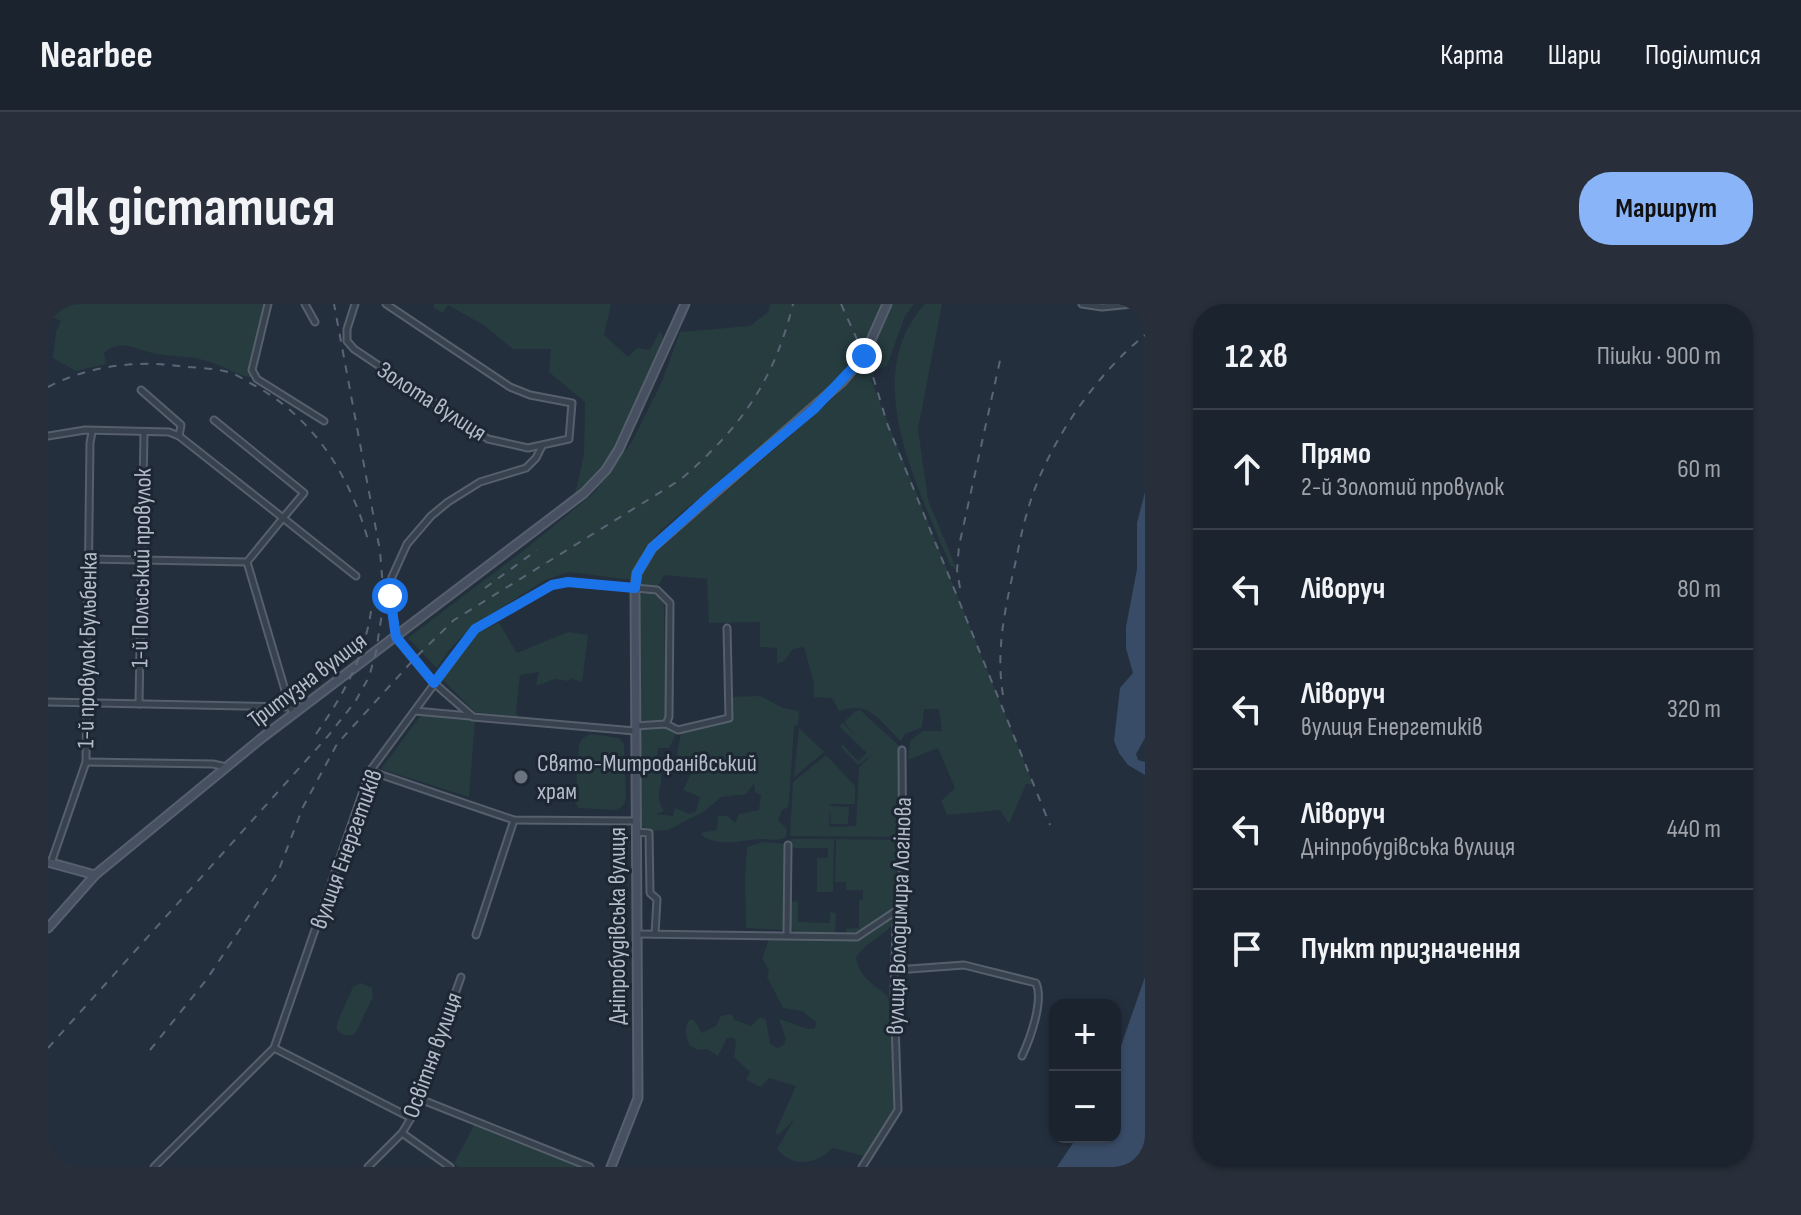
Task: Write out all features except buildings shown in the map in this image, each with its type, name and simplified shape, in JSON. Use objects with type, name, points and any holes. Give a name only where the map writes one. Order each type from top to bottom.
[{"type":"street","points":[[268,304],[252,370],[257,379],[324,421]]},
{"type":"street","points":[[305,304],[315,322]]},
{"type":"street","name":"Золота вулиця","points":[[355,304],[347,329],[347,341],[354,349],[472,430],[499,443],[528,448],[569,439],[572,403],[530,395],[510,387],[386,304]]},
{"type":"street","name":"Тритузна вулиця","points":[[48,928],[95,875],[292,710],[396,637],[584,493],[606,470],[619,449],[685,304]]},
{"type":"street","name":"Дніпробудівська вулиця","points":[[611,1167],[638,1098],[637,573],[652,548],[814,409],[854,368],[872,341],[887,304]]},
{"type":"street","points":[[1082,304],[1102,307],[1132,304]]},
{"type":"street","points":[[141,390],[181,425],[179,436]]},
{"type":"street","points":[[214,420],[304,493],[247,562]]},
{"type":"street","points":[[48,436],[85,430],[169,432],[179,436],[356,576]]},
{"type":"street","name":"1-й провулок Бульбенка","points":[[50,862],[86,762],[92,432]]},
{"type":"street","name":"1-й Польський провулок","points":[[139,704],[144,433]]},
{"type":"street","points":[[473,717],[434,683],[396,637],[390,596],[392,577],[407,544],[431,516],[480,482],[526,468],[543,445]]},
{"type":"street","points":[[526,468],[531,456],[528,448]]},
{"type":"street","points":[[88,559],[247,562]]},
{"type":"street","points":[[48,702],[292,710],[247,562]]},
{"type":"street","name":"вулиця Енергетиків","points":[[154,1167],[274,1048],[370,771],[475,629],[552,585],[568,582],[657,590],[670,603],[669,717],[666,724]]},
{"type":"street","points":[[415,711],[635,728],[666,724],[678,730],[729,718],[727,628]]},
{"type":"street","name":"вулиця Володимира Логінова","points":[[862,1167],[898,1110],[894,995],[896,925],[903,906],[902,750]]},
{"type":"street","points":[[86,762],[213,764],[226,767]]},
{"type":"street","points":[[370,771],[514,820],[636,821]]},
{"type":"street","points":[[476,935],[514,820]]},
{"type":"street","points":[[636,832],[649,833],[650,893],[657,899],[655,934]]},
{"type":"street","points":[[787,934],[788,845]]},
{"type":"street","points":[[50,862],[95,875]]},
{"type":"street","points":[[636,934],[857,937],[903,906]]},
{"type":"street","points":[[896,970],[964,965],[1036,983],[1039,991],[1036,1018],[1022,1056]]},
{"type":"street","name":"Освітня вулиця","points":[[368,1167],[402,1133],[411,1118],[461,977]]},
{"type":"street","points":[[274,1048],[411,1118]]},
{"type":"street","points":[[420,1099],[590,1167]]},
{"type":"street","points":[[402,1133],[450,1167]]},
{"type":"green space","points":[[48,304],[266,304],[251,365],[254,378],[206,361],[157,354],[124,345],[104,353],[106,364],[76,371],[53,358],[56,332],[61,321],[48,315]]},
{"type":"green space","points":[[434,304],[611,304],[604,335],[628,357],[637,348],[650,350],[660,331],[665,342],[616,447],[602,470],[575,494],[584,455],[585,402],[549,372],[551,349],[513,349],[485,326],[448,305],[443,313],[434,308]]},
{"type":"green space","points":[[770,304],[883,304],[871,334],[833,387],[784,432],[655,536],[641,554],[632,580],[569,572],[545,580],[471,627],[437,668],[408,638],[594,493],[633,440],[661,384],[680,332],[750,326],[769,311]]},
{"type":"green space","points":[[892,304],[914,304],[905,316],[887,366],[876,370],[871,380],[1033,784],[1026,784],[1009,824],[1000,810],[947,815],[941,801],[955,788],[938,748],[908,760],[910,741],[923,731],[942,731],[939,709],[924,709],[922,727],[905,734],[901,741],[866,710],[850,708],[839,711],[832,698],[814,697],[814,683],[804,647],[793,649],[785,660],[777,664],[777,648],[760,647],[760,622],[709,623],[707,579],[664,575],[658,586],[640,586],[642,575],[653,555],[838,394],[875,343]]},
{"type":"green space","points":[[925,304],[942,304],[918,429],[928,500],[957,570],[950,565],[911,468],[895,398],[896,365],[906,333]]},
{"type":"green space","points":[[642,594],[658,596],[664,604],[666,721],[678,730],[669,748],[658,748],[661,773],[659,796],[664,811],[656,814],[673,816],[675,808],[690,814],[696,811],[700,797],[683,790],[693,770],[693,762],[681,766],[677,753],[682,729],[728,719],[729,697],[760,696],[783,708],[799,711],[798,724],[794,727],[789,801],[778,820],[787,829],[786,837],[725,842],[711,840],[701,833],[717,830],[718,816],[728,816],[735,823],[739,814],[759,810],[761,795],[755,792],[754,784],[746,794],[721,797],[705,811],[668,830],[652,831],[641,826],[638,600]]},
{"type":"green space","points":[[499,623],[517,653],[568,632],[588,635],[582,682],[570,678],[569,681],[555,679],[536,686],[539,672],[520,675],[518,717],[475,712],[441,678],[477,632]]},
{"type":"green space","points":[[860,710],[901,751],[901,837],[790,836],[793,782],[826,755],[855,786],[855,804],[830,804],[849,807],[848,824],[831,824],[830,809],[829,827],[856,826],[859,767],[873,754],[858,765],[841,747],[843,745],[858,761],[867,753],[839,726],[843,723],[856,737],[844,722]]},
{"type":"green space","points":[[422,714],[475,720],[469,797],[381,769]]},
{"type":"green space","points":[[799,728],[824,752],[794,777]]},
{"type":"green space","points":[[590,734],[619,738],[624,744],[626,799],[622,807],[615,810],[579,808],[575,803],[579,744]]},
{"type":"green space","points":[[791,839],[834,839],[833,892],[817,892],[817,858],[828,858],[828,848],[794,848],[790,845]]},
{"type":"green space","points":[[836,839],[902,840],[900,906],[856,935],[847,935],[846,929],[859,928],[859,900],[863,899],[863,890],[846,890],[846,882],[835,882]]},
{"type":"green space","points":[[763,842],[786,844],[785,930],[746,928],[747,847]]},
{"type":"green space","points":[[798,901],[798,922],[830,923],[830,912],[836,913],[835,934],[798,935],[794,932],[790,902]]},
{"type":"green space","points":[[889,918],[896,918],[856,958],[864,975],[887,995],[896,1069],[893,1114],[864,1156],[833,1148],[811,1161],[789,1159],[777,1149],[794,1120],[778,1135],[775,1133],[796,1086],[769,1078],[761,1087],[746,1080],[750,1072],[734,1057],[734,1038],[727,1038],[718,1056],[707,1049],[698,1050],[690,1046],[687,1023],[694,1020],[702,1033],[716,1026],[721,1016],[731,1014],[735,1020],[751,1026],[760,1017],[766,1020],[770,1044],[777,1048],[783,1046],[786,1039],[779,1019],[808,1029],[815,1028],[816,1022],[802,1011],[783,1008],[767,977],[769,970],[762,958],[770,937],[783,936],[805,941],[857,938]]},
{"type":"green space","points":[[361,983],[372,988],[373,997],[355,1034],[345,1035],[337,1029],[337,1023],[353,987]]},
{"type":"green space","points":[[475,1123],[582,1167],[458,1167],[454,1164]]},
{"type":"water","points":[[1145,492],[1145,738],[1136,754],[1138,760],[1145,762],[1145,775],[1128,765],[1114,741],[1120,688],[1133,673],[1126,648],[1126,627],[1137,569],[1137,523]]},
{"type":"water","points":[[1145,977],[1145,1167],[1057,1167],[1073,1143],[1121,1143],[1121,1046]]},
{"type":"railway","points":[[48,1048],[328,736],[355,702],[369,677],[384,600],[380,551],[334,304]]},
{"type":"railway","points":[[150,1050],[207,979],[278,872],[303,807],[337,744],[454,620],[680,480],[701,461],[737,422],[765,380],[793,304]]},
{"type":"railway","points":[[841,304],[871,370],[888,426],[1050,825]]},
{"type":"railway","points":[[1003,695],[1000,664],[1004,619],[1023,528],[1035,489],[1045,464],[1073,415],[1107,371],[1145,335]]},
{"type":"railway","points":[[960,588],[957,570],[959,546],[1001,356]]},
{"type":"railway","points":[[48,387],[79,374],[129,364],[163,364],[237,375],[292,412],[326,449],[351,493],[368,540]]},
{"type":"railway","points":[[485,588],[537,550]]},
{"type":"railway","points":[[316,734],[353,672],[365,640],[372,604]]},
{"type":"place","name":"Свято-Митрофанівський храм","points":[[521,777]]},
{"type":"route","points":[[390,596],[396,637],[434,683],[475,629],[552,585],[568,582],[635,588],[637,573],[652,548],[814,409],[864,356]]}]
